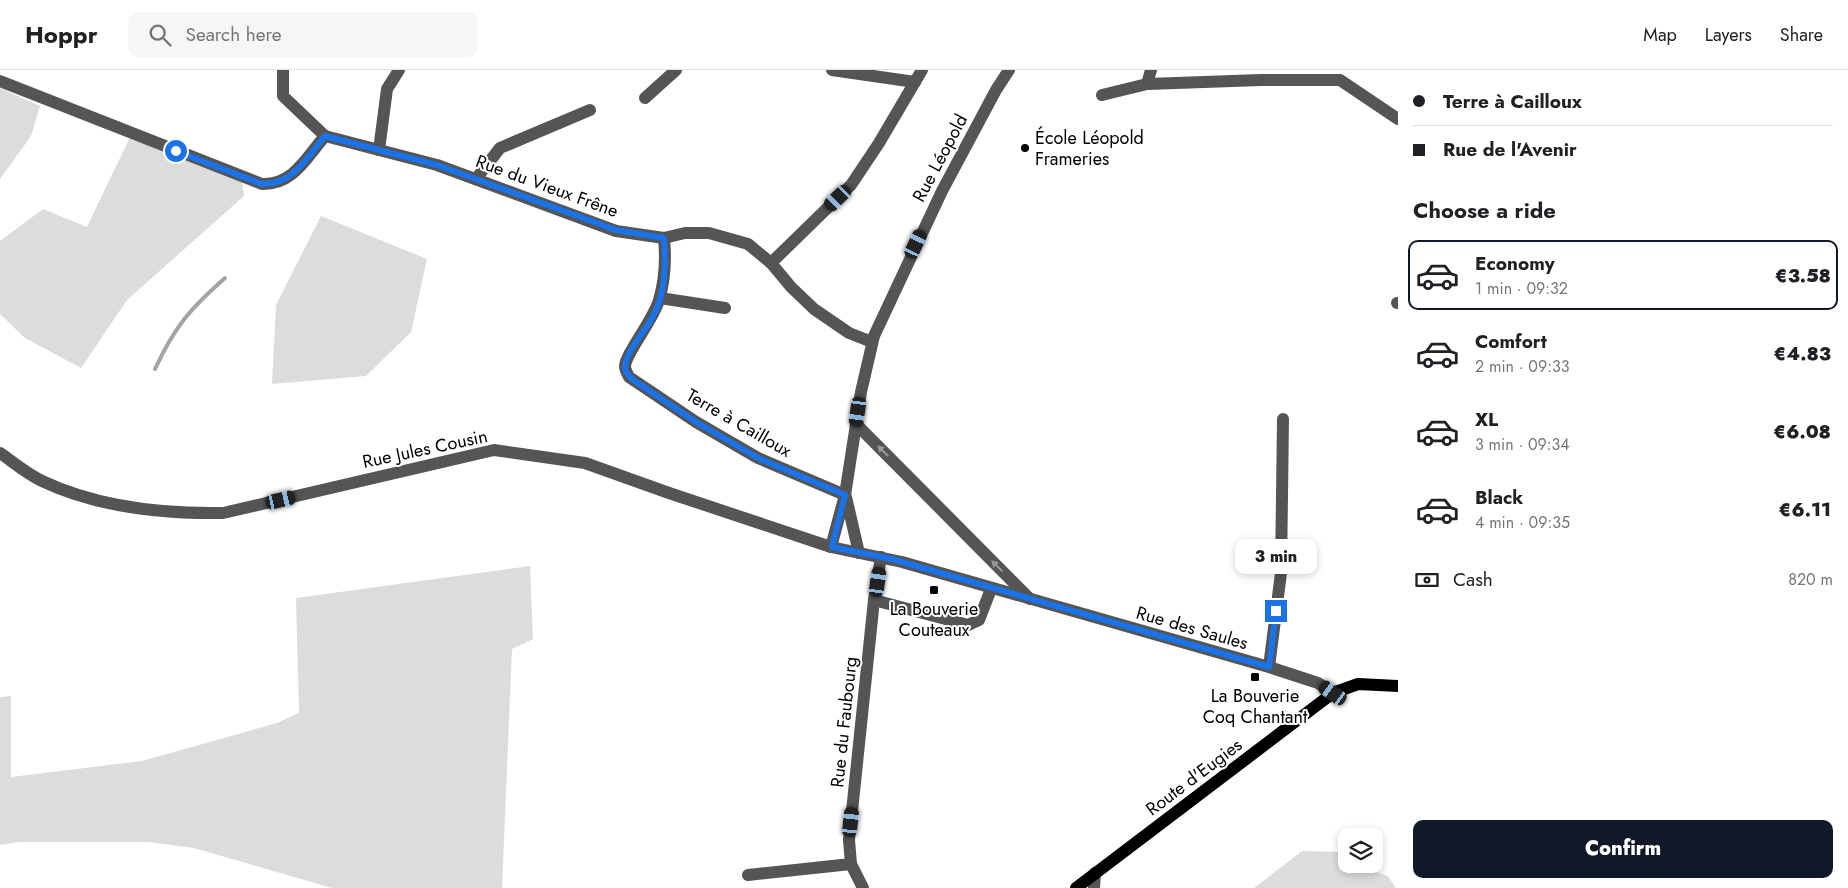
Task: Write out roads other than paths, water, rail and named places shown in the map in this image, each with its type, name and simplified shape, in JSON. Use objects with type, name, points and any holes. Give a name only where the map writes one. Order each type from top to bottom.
[{"type":"main road","points":[[1333,693],[1358,684],[1398,686]]},
{"type":"main road","name":"Route d'Eugies","points":[[1076,888],[1333,693]]},
{"type":"street","points":[[0,81],[262,184],[275,185],[288,179],[325,136],[283,96],[283,70]]},
{"type":"street","points":[[379,150],[387,89],[399,70]]},
{"type":"street","points":[[645,98],[676,70]]},
{"type":"street","points":[[832,70],[915,82]]},
{"type":"street","points":[[771,263],[851,185],[879,143],[922,70]]},
{"type":"street","name":"Rue Léopold","points":[[832,547],[845,495],[856,424],[872,342],[882,316],[942,191],[996,90],[1009,70]]},
{"type":"street","points":[[1147,84],[1151,70]]},
{"type":"street","points":[[1102,94],[1147,84],[1340,80],[1398,119]]},
{"type":"street","points":[[476,179],[500,148],[590,110]]},
{"type":"street","name":"Rue du Vieux Frêne","points":[[325,136],[437,165],[608,228],[664,238],[685,233],[710,233],[728,236],[748,244],[771,263],[790,287],[814,310],[849,333],[872,342]]},
{"type":"street","points":[[664,238],[665,267],[660,298],[725,308]]},
{"type":"street","name":"Terre à Cailloux","points":[[660,298],[654,314],[627,359],[625,367],[632,379],[715,433],[758,458],[845,495]]},
{"type":"street","points":[[1269,667],[1281,573],[1283,419]]},
{"type":"street","name":"Rue des Saules","points":[[856,424],[1031,601]]},
{"type":"street","name":"Rue Jules Cousin","points":[[0,453],[41,481],[85,497],[177,514],[223,513],[494,450],[585,463],[669,494],[832,547],[859,553]]},
{"type":"street","name":"Rue Léopold","points":[[845,495],[859,553]]},
{"type":"street","name":"Rue des Saules","points":[[859,553],[882,556],[1031,601],[1269,667],[1318,683],[1333,693]]},
{"type":"street","name":"Rue du Faubourg","points":[[864,888],[851,864],[849,840],[874,600],[882,556]]},
{"type":"street","points":[[874,600],[968,625],[978,620],[991,589]]},
{"type":"street","points":[[748,875],[851,864]]},
{"type":"street","points":[[1094,888],[1095,873]]},
{"type":"waterway","points":[[155,369],[169,341],[184,319],[225,278]]},
{"type":"place","name":"École Léopold Frameries","points":[[1025,148]]},
{"type":"place","name":"La Bouverie Couteaux","points":[[934,590]]},
{"type":"place","name":"La Bouverie Coq Chantant","points":[[1255,677]]}]
